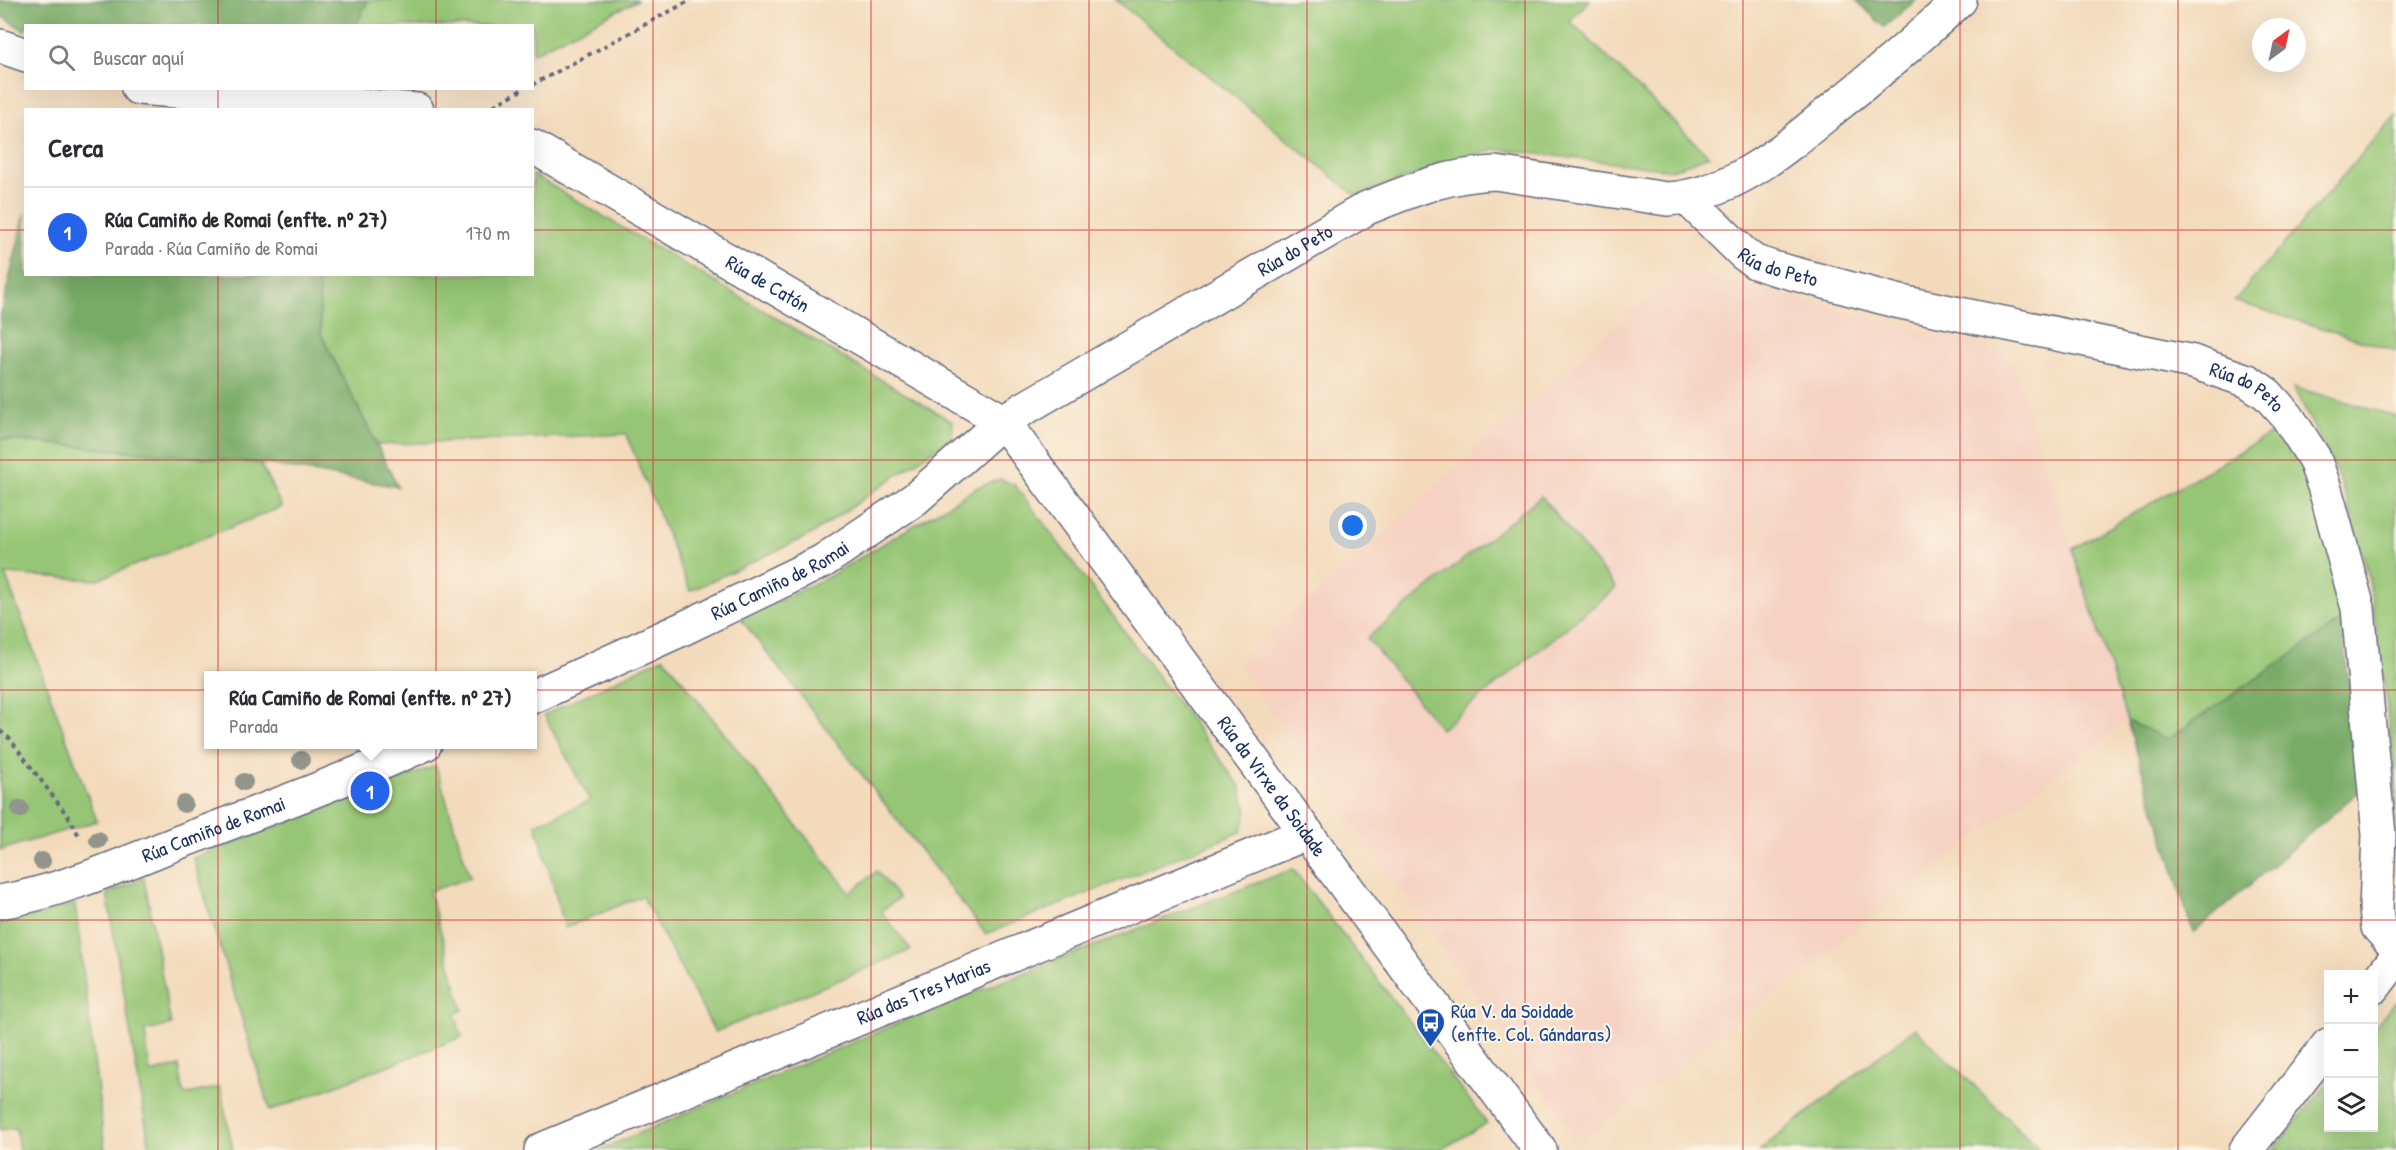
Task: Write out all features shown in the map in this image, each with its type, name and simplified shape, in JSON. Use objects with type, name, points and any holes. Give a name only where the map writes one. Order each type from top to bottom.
[{"type":"street","name":"Rúa do Peto","points":[[1003,421],[1367,208],[1428,184],[1467,174],[1495,173],[1667,199],[1687,198],[1714,189],[1748,173],[1786,147],[1897,58],[1960,0]]},
{"type":"street","points":[[0,46],[24,54]]},
{"type":"street","points":[[163,90],[392,108]]},
{"type":"street","name":"Rúa de Catón","points":[[534,147],[1003,421]]},
{"type":"street","name":"Rúa do Peto","points":[[1687,198],[1743,254],[1773,268],[1896,301],[2193,362],[2248,381],[2266,394],[2287,416],[2314,458],[2325,489],[2358,608],[2379,835],[2376,908],[2378,927],[2396,946]]},
{"type":"street","name":"Rúa Camiño de Romai","points":[[537,695],[680,630],[823,561],[915,499],[1003,421]]},
{"type":"street","name":"Rúa da Virxe da Soidade","points":[[1003,421],[1540,1150]]},
{"type":"street","name":"Rúa Camiño de Romai","points":[[0,902],[35,896],[99,873],[351,777],[414,749]]},
{"type":"street","name":"Rúa das Tres Marias","points":[[542,1150],[1306,833]]},
{"type":"street","points":[[2378,981],[2396,958]]},
{"type":"street","points":[[2246,1150],[2324,1049]]},
{"type":"path","points":[[534,84],[692,0]]},
{"type":"path","points":[[490,108],[521,90]]},
{"type":"path","points":[[0,731],[10,739],[70,819],[79,836]]},
{"type":"shaded area","points":[[1679,269],[2009,353],[2127,721],[1580,1142],[1237,664]]},
{"type":"green space","points":[[0,0],[368,0],[356,24],[24,24],[24,30],[0,15]]},
{"type":"green space","points":[[368,0],[638,0],[534,52],[534,24],[357,24]]},
{"type":"green space","points":[[1116,0],[1590,0],[1570,21],[1709,156],[1672,170],[1496,149],[1355,195]]},
{"type":"green space","points":[[1856,0],[1916,0],[1884,27]]},
{"type":"green space","points":[[2396,115],[2396,351],[2234,301]]},
{"type":"green space","points":[[534,176],[953,422],[952,437],[812,534],[690,591],[626,434],[377,445],[321,334],[318,276],[534,276]]},
{"type":"green space","points":[[24,217],[24,276],[318,276],[321,334],[398,487],[260,463],[0,439],[0,318]]},
{"type":"green space","points":[[2293,387],[2396,416],[2396,798],[2386,698],[2368,572],[2339,477]]},
{"type":"green space","points":[[2279,429],[2299,453],[2334,568],[2341,621],[2168,739],[2127,721],[2072,549]]},
{"type":"green space","points":[[0,439],[260,463],[282,507],[97,580],[5,574],[97,821],[0,850]]},
{"type":"green space","points":[[1000,479],[1015,485],[1240,786],[1247,811],[1241,832],[986,934],[741,619],[828,577],[978,487]]},
{"type":"green space","points":[[1541,496],[1616,588],[1441,729],[1367,638]]},
{"type":"green space","points":[[2341,621],[2362,789],[2193,933],[2127,721],[2168,739]]},
{"type":"green space","points":[[664,657],[850,893],[877,871],[899,898],[881,911],[911,950],[715,1032],[642,896],[565,928],[536,824],[590,801],[544,715]]},
{"type":"green space","points":[[436,766],[470,878],[429,891],[463,1010],[455,1014],[462,1037],[270,1111],[193,858]]},
{"type":"green space","points":[[1293,869],[1487,1123],[1440,1150],[599,1150],[936,1007]]},
{"type":"green space","points":[[144,878],[171,1025],[145,1031],[150,1073],[179,1066],[184,1095],[220,1087],[233,1150],[150,1150],[107,894]]},
{"type":"green space","points":[[75,904],[105,1150],[19,1150],[16,1128],[0,1130],[0,923]]},
{"type":"green space","points":[[2396,1001],[2396,1150],[2273,1150],[2324,1088],[2324,1132],[2378,1132],[2378,1023]]},
{"type":"green space","points":[[1915,1028],[2040,1150],[1760,1150]]},
{"type":"place","name":"Rúa Camiño de Romai (enfte. nº 27)","points":[[370,791]]},
{"type":"place","name":"Rúa V. da Soidade (enfte. Col. Gándaras)","points":[[1430,1048]]}]
